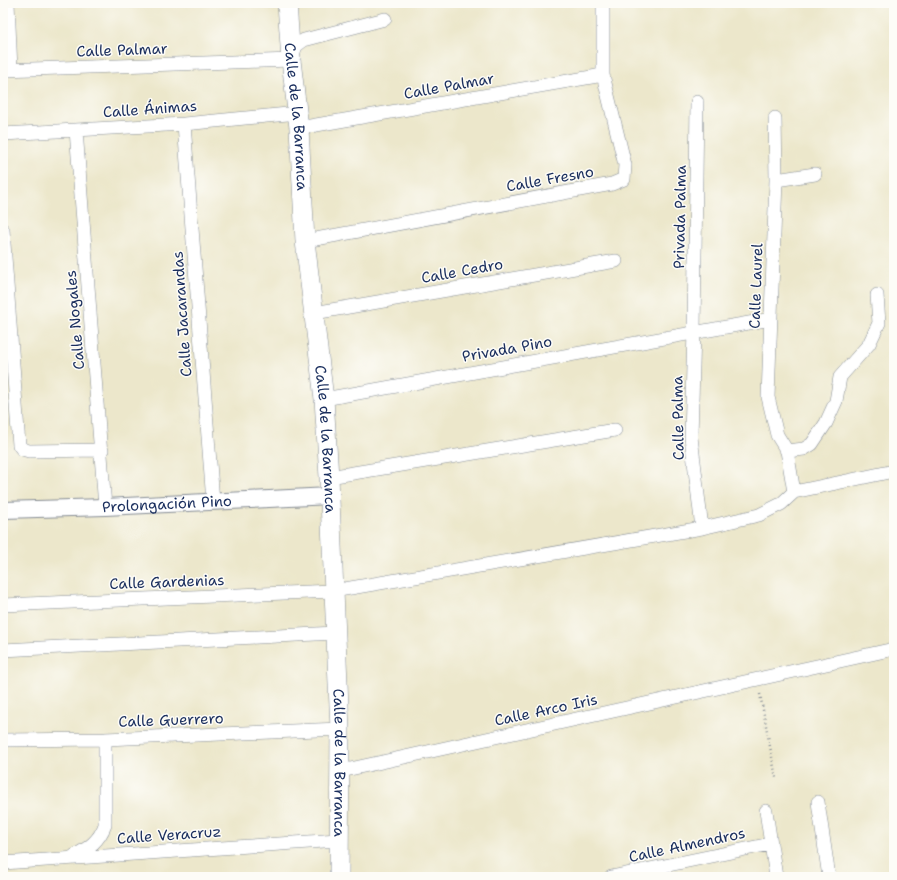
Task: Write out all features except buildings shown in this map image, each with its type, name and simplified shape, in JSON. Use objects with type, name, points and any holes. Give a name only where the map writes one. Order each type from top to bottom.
[{"type":"main road","name":"Calle de la Barranca","points":[[287,3],[291,60],[299,120],[305,241],[324,399],[329,477],[340,729],[341,771],[338,840],[339,877]]},
{"type":"street","points":[[7,70],[8,3]]},
{"type":"street","name":"Calle Fresno","points":[[305,241],[619,182],[624,179],[625,165],[604,75],[603,3]]},
{"type":"street","points":[[291,60],[296,46],[304,40],[385,19]]},
{"type":"street","name":"Calle Palmar","points":[[7,70],[291,60]]},
{"type":"street","name":"Calle Palmar","points":[[299,120],[604,75]]},
{"type":"street","name":"Privada Palma","points":[[694,331],[697,102]]},
{"type":"street","name":"Calle Laurel","points":[[775,118],[776,180],[768,396],[777,435],[787,451]]},
{"type":"street","name":"Calle Ánimas","points":[[3,134],[184,124],[299,120]]},
{"type":"street","name":"Calle Jacarandas","points":[[184,124],[213,502]]},
{"type":"street","name":"Calle Nogales","points":[[76,130],[106,507]]},
{"type":"street","points":[[776,180],[815,174]]},
{"type":"street","points":[[3,230],[19,445],[29,451],[102,450]]},
{"type":"street","name":"Calle Cedro","points":[[314,313],[616,261]]},
{"type":"street","points":[[877,295],[879,323],[869,344],[840,377],[836,401],[826,423],[812,444],[804,449],[787,451],[794,492],[894,471]]},
{"type":"street","name":"Privada Pino","points":[[324,399],[694,331],[771,319]]},
{"type":"street","name":"Calle Palma","points":[[694,331],[691,437],[702,528]]},
{"type":"street","points":[[329,477],[616,430]]},
{"type":"street","name":"Calle Gardenias","points":[[3,605],[333,591],[702,528],[759,515],[781,504],[794,492]]},
{"type":"street","name":"Prolongación Pino","points":[[3,510],[106,507],[330,496]]},
{"type":"street","points":[[3,650],[335,633]]},
{"type":"street","name":"Calle Arco Iris","points":[[341,771],[894,649]]},
{"type":"street","name":"Calle Guerrero","points":[[3,740],[105,739],[340,729]]},
{"type":"street","points":[[71,858],[90,847],[101,836],[105,825],[105,739]]},
{"type":"street","points":[[818,802],[829,877]]},
{"type":"street","points":[[766,811],[776,877]]},
{"type":"street","name":"Calle Veracruz","points":[[3,863],[338,840]]},
{"type":"street","name":"Calle Almendros","points":[[611,877],[770,844]]},
{"type":"path","points":[[757,680],[776,778]]}]
